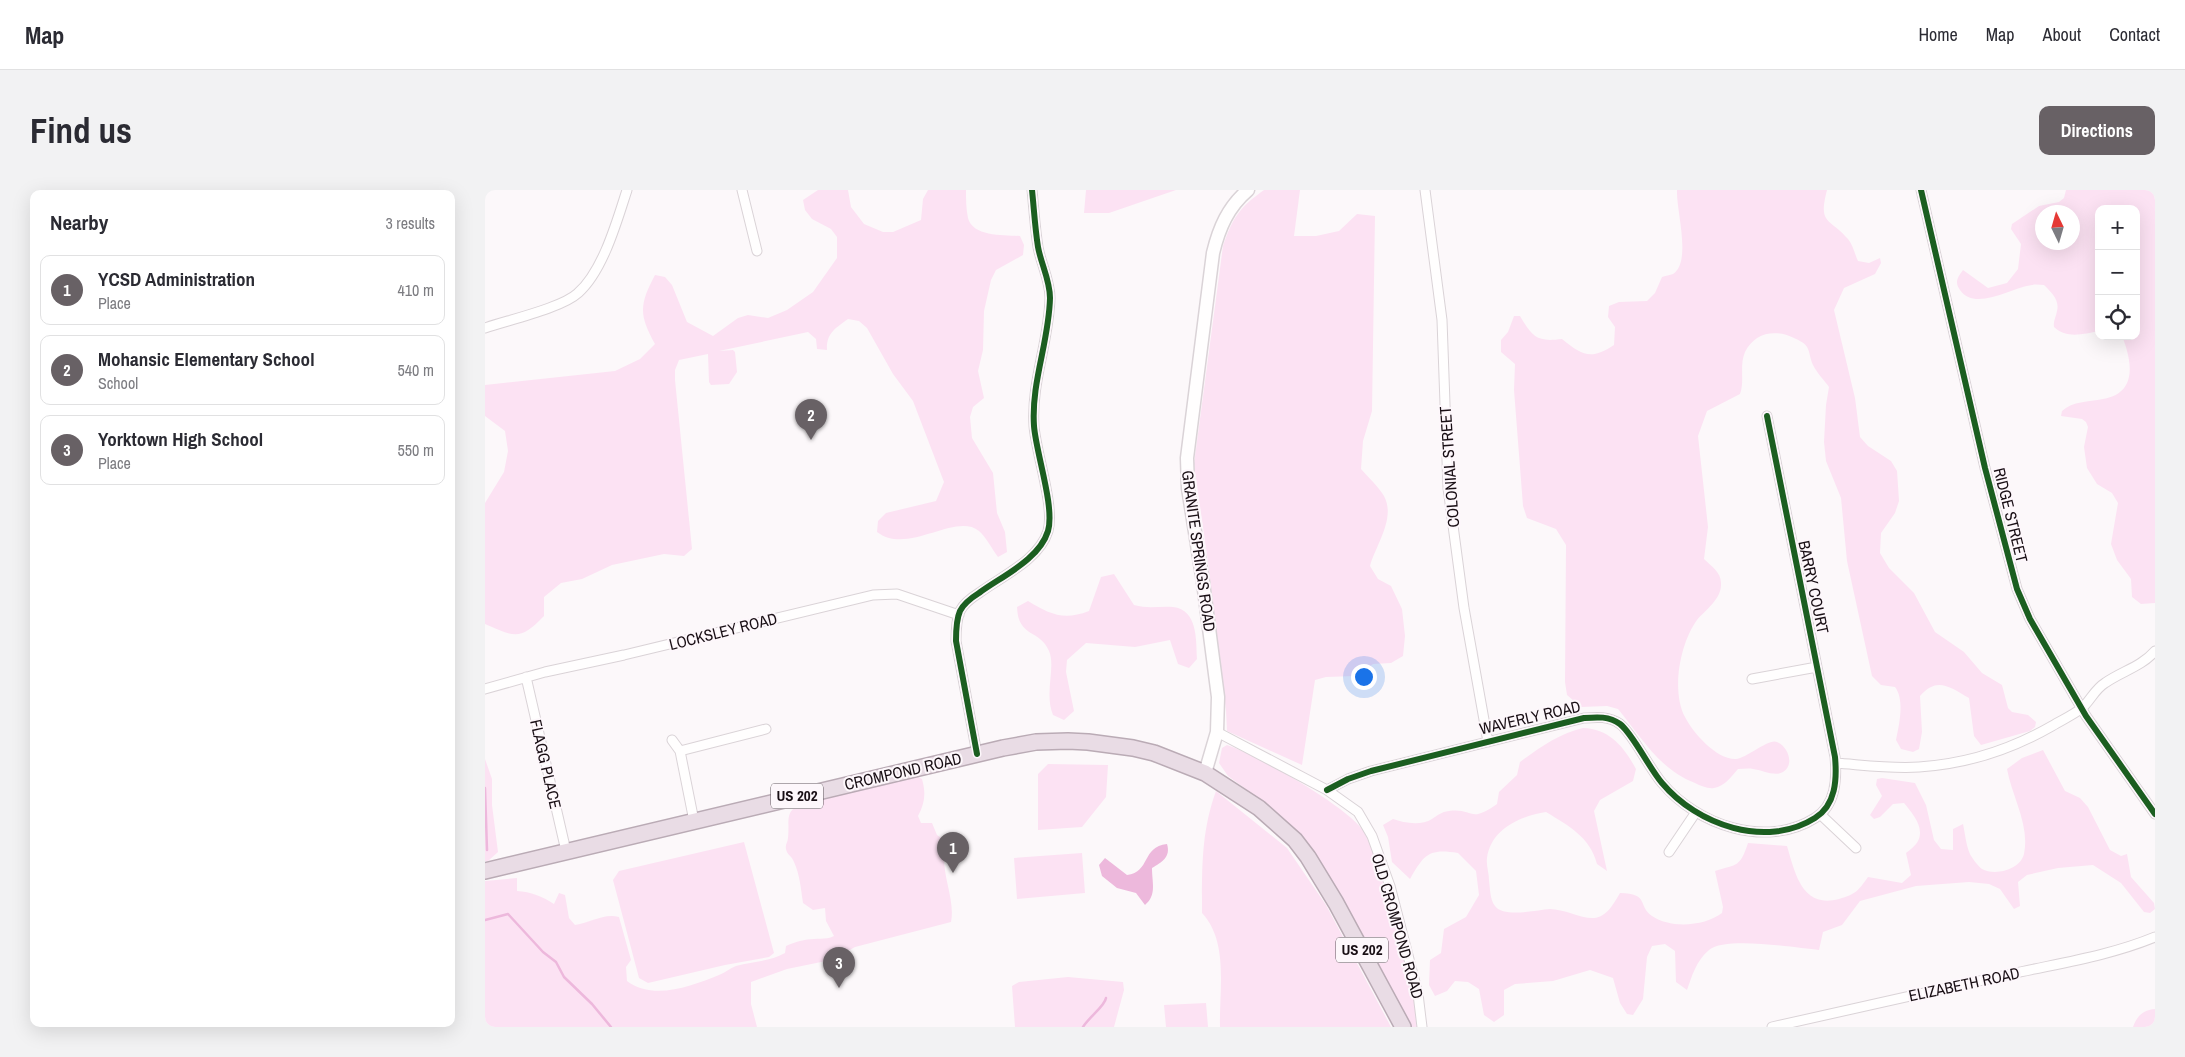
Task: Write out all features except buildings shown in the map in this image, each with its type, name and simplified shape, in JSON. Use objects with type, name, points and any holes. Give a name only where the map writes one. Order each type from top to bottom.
[{"type":"highway","name":"CROMPOND ROAD","points":[[485,871],[977,754],[1036,742],[1088,742],[1133,748],[1154,753],[1205,773],[1259,808],[1290,836],[1303,851],[1336,903],[1403,1027]]},
{"type":"street","points":[[485,328],[542,310],[577,294],[591,279],[600,262],[627,190]]},
{"type":"street","points":[[742,190],[757,250]]},
{"type":"street","points":[[977,754],[956,641],[959,615],[967,601],[1018,566],[1034,552],[1043,542],[1049,529],[1048,502],[1036,445],[1034,392],[1049,325],[1050,296],[1048,281],[1038,247],[1032,190]]},
{"type":"street","name":"GRANITE SPRINGS ROAD","points":[[1205,773],[1217,732],[1218,697],[1188,488],[1187,458],[1213,254],[1218,232],[1238,199],[1248,190]]},
{"type":"street","name":"COLONIAL STREET","points":[[1425,190],[1441,320],[1448,488],[1464,608],[1488,742]]},
{"type":"street","name":"RIDGE STREET","points":[[1921,190],[1985,468],[2017,589],[2030,619],[2082,708],[2155,814]]},
{"type":"street","name":"BARRY COURT","points":[[1767,416],[1836,763]]},
{"type":"street","name":"LOCKSLEY ROAD","points":[[485,689],[526,677],[624,656],[819,607],[887,593],[897,594],[959,615]]},
{"type":"street","points":[[1856,848],[1821,815],[1830,804],[1835,787],[1836,763],[1919,767],[1967,760],[2001,750],[2036,736],[2082,708],[2103,684],[2121,673],[2136,668],[2155,651]]},
{"type":"street","points":[[1752,678],[1817,667]]},
{"type":"street","name":"FLAGG PLACE","points":[[526,677],[566,851]]},
{"type":"street","name":"WAVERLY ROAD","points":[[1327,790],[1348,779],[1371,771],[1584,718],[1607,717],[1622,726],[1662,783],[1686,806],[1726,826],[1750,831],[1773,832],[1788,830],[1821,815]]},
{"type":"street","points":[[680,750],[765,729]]},
{"type":"street","name":"OLD CROMPOND ROAD","points":[[1217,732],[1327,790],[1358,812],[1373,836],[1390,886],[1408,951],[1423,1027]]},
{"type":"street","points":[[672,740],[680,750],[694,821]]},
{"type":"street","points":[[1669,852],[1696,812]]},
{"type":"street","name":"ELIZABETH ROAD","points":[[1772,1027],[2082,960],[2136,945],[2155,937]]},
{"type":"shaded area","points":[[818,190],[848,190],[851,207],[864,224],[883,232],[893,232],[921,220],[923,199],[928,190],[966,190],[968,218],[976,229],[990,234],[1020,236],[1024,245],[1023,255],[996,270],[991,280],[984,311],[983,350],[978,371],[984,398],[973,407],[970,417],[972,438],[993,473],[997,513],[1005,532],[1007,552],[998,557],[982,534],[969,527],[944,529],[903,539],[889,538],[877,532],[878,521],[886,513],[936,501],[944,482],[913,401],[893,374],[867,328],[859,321],[848,319],[830,335],[827,350],[817,349],[816,339],[808,332],[719,351],[733,350],[735,352],[737,372],[729,384],[711,385],[709,382],[708,354],[679,360],[675,370],[675,380],[692,549],[684,556],[664,554],[612,565],[582,579],[561,583],[544,597],[544,616],[523,633],[511,634],[485,624],[485,503],[504,472],[508,451],[505,431],[485,416],[485,385],[615,371],[640,359],[655,344],[646,325],[643,310],[646,294],[655,275],[665,277],[672,285],[687,322],[713,336],[738,318],[748,315],[768,318],[787,310],[813,292],[837,258],[837,237],[831,229],[812,219],[805,210],[803,200]]},
{"type":"shaded area","points":[[1086,190],[1176,190],[1109,213],[1084,213]]},
{"type":"shaded area","points":[[1264,190],[1300,190],[1294,236],[1316,236],[1339,231],[1357,214],[1375,216],[1372,411],[1363,441],[1361,469],[1382,492],[1387,504],[1388,513],[1384,531],[1370,566],[1378,579],[1391,586],[1402,609],[1405,636],[1403,656],[1391,663],[1373,664],[1355,676],[1326,677],[1315,680],[1302,765],[1227,731],[1208,562],[1194,464],[1223,246],[1238,214],[1248,202]]},
{"type":"shaded area","points":[[1677,190],[1827,190],[1825,215],[1848,239],[1858,261],[1869,263],[1880,258],[1881,263],[1875,274],[1844,288],[1834,310],[1855,398],[1860,437],[1868,446],[1891,461],[1897,471],[1899,501],[1895,513],[1881,533],[1880,553],[1889,568],[1914,593],[1935,632],[1964,652],[1982,673],[2002,685],[2008,708],[2012,712],[2028,715],[2036,722],[2035,727],[2030,731],[1981,745],[1974,736],[1969,698],[1950,687],[1938,685],[1932,686],[1920,696],[1922,732],[1919,749],[1913,752],[1901,749],[1896,740],[1899,727],[1900,699],[1895,687],[1881,685],[1872,676],[1847,561],[1841,498],[1826,461],[1824,442],[1829,387],[1812,363],[1806,345],[1787,335],[1773,333],[1760,336],[1749,345],[1743,357],[1740,394],[1707,411],[1698,436],[1708,527],[1704,559],[1721,579],[1721,589],[1716,599],[1697,620],[1691,630],[1682,654],[1678,681],[1681,706],[1685,717],[1706,744],[1721,755],[1736,759],[1769,743],[1777,742],[1784,747],[1789,756],[1787,769],[1776,774],[1751,769],[1738,769],[1721,785],[1714,788],[1705,787],[1671,770],[1652,752],[1618,709],[1607,706],[1581,707],[1567,695],[1565,682],[1566,545],[1556,529],[1527,518],[1523,506],[1514,390],[1515,364],[1501,352],[1501,340],[1508,332],[1514,316],[1520,316],[1532,334],[1537,337],[1547,340],[1562,339],[1587,354],[1599,353],[1614,345],[1615,327],[1608,317],[1609,306],[1619,302],[1647,301],[1655,293],[1662,277],[1673,274],[1679,268],[1682,235]]},
{"type":"shaded area","points":[[2066,190],[2153,190],[2155,193],[2155,603],[2141,604],[2132,597],[2131,579],[2117,560],[2111,544],[2118,503],[2112,493],[2097,484],[2087,468],[2084,447],[2088,427],[2086,422],[2082,419],[2061,416],[2062,411],[2071,405],[2114,396],[2127,383],[2130,365],[2123,340],[2140,340],[2140,205],[2095,205],[2095,332],[2070,334],[2059,331],[2054,327],[2058,307],[2054,296],[2044,285],[2032,285],[1984,299],[1975,299],[1967,296],[1960,290],[1957,284],[1958,277],[1963,270],[1988,288],[2007,283],[2018,269],[2021,244],[2011,229],[2012,224],[2035,209],[2035,250],[2080,250],[2080,205],[2044,205],[2059,202],[2064,198]]},
{"type":"shaded area","points":[[1114,574],[1134,605],[1173,607],[1181,609],[1187,614],[1196,635],[1197,659],[1189,668],[1178,664],[1170,640],[1135,647],[1086,643],[1067,660],[1066,672],[1074,711],[1064,720],[1053,715],[1051,707],[1051,657],[1049,651],[1040,639],[1021,624],[1017,607],[1028,601],[1057,615],[1080,614],[1089,611],[1101,577]]},
{"type":"shaded area","points":[[1583,728],[1601,732],[1615,741],[1626,753],[1636,769],[1633,781],[1600,800],[1594,811],[1607,871],[1597,864],[1584,839],[1563,822],[1546,812],[1526,817],[1508,826],[1494,839],[1487,858],[1493,903],[1499,910],[1505,912],[1529,912],[1555,909],[1594,918],[1603,915],[1613,905],[1620,893],[1636,895],[1652,916],[1669,923],[1688,924],[1707,921],[1722,913],[1723,907],[1715,871],[1740,861],[1748,843],[1787,846],[1797,877],[1808,894],[1816,899],[1826,901],[1853,894],[1868,877],[1902,883],[1911,875],[1906,853],[1917,843],[1920,836],[1919,825],[1904,803],[1893,804],[1880,817],[1874,819],[1870,815],[1882,796],[1876,785],[1877,779],[1882,778],[1915,783],[1926,805],[1934,840],[1941,849],[1953,850],[1953,829],[1963,824],[1972,858],[1982,869],[2000,872],[2012,868],[2022,860],[2025,843],[2023,822],[2007,769],[2022,758],[2043,750],[2065,791],[2080,798],[2088,807],[2110,850],[2121,856],[2127,854],[2131,877],[2154,903],[2155,909],[2150,913],[2144,912],[2121,883],[2093,865],[2058,868],[2027,875],[2018,882],[2020,906],[2014,909],[2000,889],[1989,884],[1969,882],[1916,886],[1860,901],[1842,925],[1823,932],[1819,950],[1745,943],[1718,946],[1709,950],[1695,969],[1687,990],[1676,982],[1675,951],[1665,944],[1652,946],[1647,957],[1643,999],[1633,1015],[1627,1014],[1620,1003],[1613,978],[1590,970],[1553,981],[1515,984],[1504,990],[1504,1015],[1494,1022],[1484,1015],[1479,989],[1468,982],[1455,981],[1447,991],[1435,996],[1429,985],[1430,960],[1441,953],[1444,929],[1466,917],[1479,895],[1476,871],[1458,853],[1440,852],[1428,855],[1423,859],[1410,879],[1392,862],[1388,837],[1383,825],[1393,819],[1407,823],[1423,823],[1446,811],[1463,811],[1476,814],[1488,810],[1497,804],[1499,792],[1517,775],[1520,762],[1558,737]]},
{"type":"shaded area","points":[[1227,745],[1279,770],[1322,796],[1355,822],[1364,832],[1377,864],[1397,929],[1418,1027],[1410,1027],[1320,863],[1289,824],[1228,776],[1219,763],[1222,748]]},
{"type":"shaded area","points":[[485,759],[492,779],[492,805],[498,852],[488,861],[485,861]]},
{"type":"shaded area","points":[[1048,764],[1108,765],[1106,797],[1082,827],[1038,830],[1038,774]]},
{"type":"shaded area","points":[[916,776],[922,779],[924,789],[922,807],[918,816],[921,823],[932,823],[937,835],[950,844],[950,855],[944,858],[952,907],[951,922],[855,947],[831,960],[787,969],[751,982],[751,1004],[757,1027],[485,1027],[485,881],[517,878],[517,891],[536,895],[554,904],[559,893],[565,895],[569,918],[575,925],[602,917],[619,917],[631,960],[626,967],[627,981],[637,987],[649,990],[673,990],[721,974],[736,966],[779,956],[785,953],[786,946],[793,943],[834,936],[826,921],[825,908],[813,910],[803,903],[798,872],[786,849],[789,815],[794,808],[807,801]]},
{"type":"shaded area","points":[[1216,791],[1287,848],[1326,905],[1391,1027],[1220,1027],[1221,967],[1219,952],[1216,938],[1202,913],[1202,866],[1205,836],[1207,821]]},
{"type":"shaded area","points":[[744,842],[774,953],[769,957],[648,983],[639,978],[613,880],[619,871]]},
{"type":"shaded area","points":[[1167,844],[1167,856],[1152,868],[1152,893],[1145,905],[1136,893],[1117,888],[1102,876],[1099,865],[1105,858],[1127,875],[1135,873],[1140,869],[1153,850]]},
{"type":"shaded area","points":[[1082,853],[1085,893],[1017,899],[1014,858]]},
{"type":"shaded area","points":[[1068,977],[1123,982],[1124,990],[1114,1027],[1015,1027],[1012,986],[1019,982]]},
{"type":"shaded area","points":[[1206,1003],[1208,1027],[1166,1027],[1164,1005]]},
{"type":"shaded area","points":[[2155,1009],[2155,1027],[2133,1027],[2141,1014]]},
{"type":"waterway","points":[[485,788],[487,850]]},
{"type":"waterway","points":[[485,920],[508,914],[543,952],[556,962],[564,977],[592,1004],[611,1027]]},
{"type":"waterway","points":[[1083,1027],[1106,998]]},
{"type":"cycle path","points":[[977,754],[956,641],[959,614],[971,599],[1019,567],[1037,551],[1048,531],[1049,521],[1047,494],[1035,437],[1034,410],[1037,378],[1047,330],[1050,298],[1049,285],[1038,247],[1032,190]]},
{"type":"cycle path","points":[[1921,190],[1985,468],[2017,589],[2030,619],[2086,716],[2155,814]]},
{"type":"cycle path","points":[[1327,790],[1348,779],[1371,771],[1584,718],[1598,717],[1607,718],[1620,724],[1630,735],[1662,783],[1694,811],[1713,821],[1733,828],[1754,832],[1775,832],[1796,827],[1822,813],[1834,791],[1835,757],[1767,416]]},
{"type":"place","name":"Mohansic Elementary School","points":[[811,440]]},
{"type":"place","name":"YCSD Administration","points":[[953,873]]},
{"type":"place","name":"Yorktown High School","points":[[839,988]]}]
